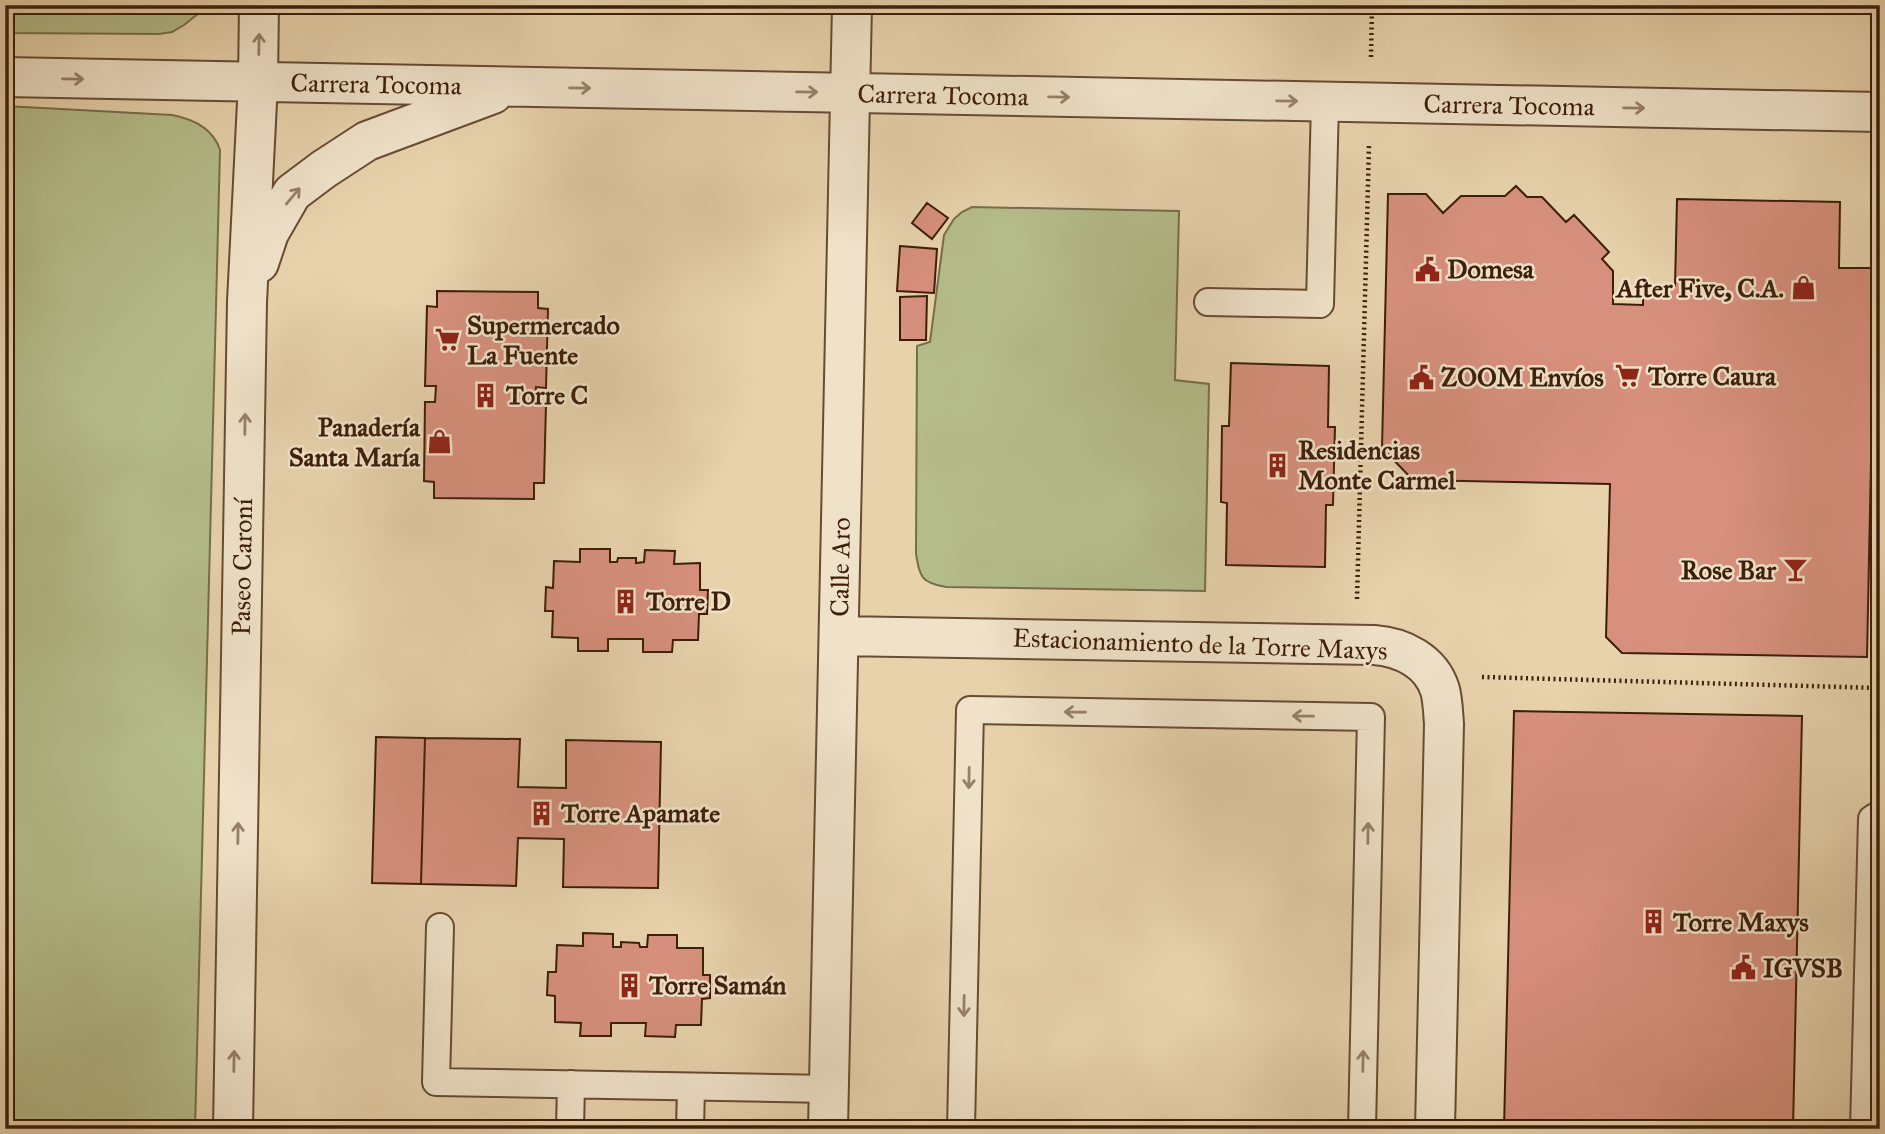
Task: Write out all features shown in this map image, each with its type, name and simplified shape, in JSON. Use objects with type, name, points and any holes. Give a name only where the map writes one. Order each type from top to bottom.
[{"type":"street","name":"Paseo Caroní","points":[[233,1129],[247,302],[258,82],[259,5]]},
{"type":"street","name":"Calle Aro","points":[[828,1129],[852,5]]},
{"type":"street","name":"Carrera Tocoma","points":[[5,78],[1880,113]]},
{"type":"street","points":[[247,302],[269,233],[292,193],[367,141],[512,87]]},
{"type":"street","name":"Estacionamiento de la Torre Maxys","points":[[839,636],[1388,646],[1424,664],[1434,676]]},
{"type":"street","points":[[1434,676],[1440,690],[1444,724],[1435,1129]]},
{"type":"lane","points":[[1208,302],[1320,304],[1325,102]]},
{"type":"lane","points":[[961,1129],[970,710],[1371,717],[1362,1129]]},
{"type":"lane","points":[[1864,1129],[1871,819],[1880,814]]},
{"type":"lane","points":[[440,927],[436,1082],[829,1088]]},
{"type":"lane","points":[[570,1129],[571,1084]]},
{"type":"lane","points":[[690,1129],[691,1087]]},
{"type":"path","points":[[1356,645],[1372,5]]},
{"type":"path","points":[[1434,676],[1880,688]]},
{"type":"green space","points":[[5,5],[209,5],[172,32],[159,34],[5,33]]},
{"type":"green space","points":[[5,106],[172,115],[187,119],[207,130],[220,150],[195,1129],[5,1129]]},
{"type":"green space","points":[[972,207],[1179,211],[1175,380],[1209,384],[1205,591],[946,587],[923,578],[916,554],[917,346],[930,342],[944,235],[954,219]]},
{"type":"building","name":"Torre Caura","points":[[1516,186],[1527,197],[1542,197],[1566,222],[1574,215],[1609,252],[1602,259],[1613,271],[1613,304],[1643,305],[1643,286],[1675,286],[1677,199],[1840,202],[1839,268],[1875,268],[1867,657],[1622,653],[1606,637],[1610,484],[1413,480],[1382,448],[1388,194],[1426,194],[1443,213],[1461,196],[1505,196]]},
{"type":"building","points":[[927,203],[948,218],[932,239],[912,223]]},
{"type":"building","points":[[900,246],[937,249],[934,293],[897,291]]},
{"type":"building","name":"Torre C","points":[[437,291],[538,292],[538,308],[548,309],[546,388],[536,387],[535,404],[546,404],[544,483],[534,483],[534,499],[434,498],[434,482],[424,481],[425,402],[435,402],[436,386],[425,386],[427,306],[437,307]]},
{"type":"building","points":[[927,296],[926,340],[900,340],[900,297]]},
{"type":"building","name":"Residencias Monte Carmel","points":[[1231,363],[1329,366],[1328,427],[1335,427],[1333,505],[1326,505],[1325,567],[1226,565],[1227,503],[1221,502],[1222,426],[1229,426]]},
{"type":"building","name":"Torre D","points":[[580,549],[610,549],[610,562],[617,562],[618,558],[636,558],[636,563],[644,562],[645,550],[675,551],[674,564],[700,563],[700,590],[708,590],[707,614],[699,614],[698,640],[673,640],[672,652],[643,652],[643,639],[608,639],[608,651],[578,651],[578,638],[552,637],[553,611],[545,611],[546,587],[553,588],[554,561],[580,562]]},
{"type":"building","name":"Torre Maxys","points":[[1514,711],[1802,716],[1793,1129],[1504,1129]]},
{"type":"building","points":[[376,737],[425,738],[421,884],[372,883]]},
{"type":"building","name":"Torre Apamate","points":[[425,738],[520,739],[518,787],[566,788],[566,740],[661,742],[658,888],[563,887],[564,839],[518,838],[516,886],[421,884]]},
{"type":"building","name":"Torre Samán","points":[[583,933],[613,934],[613,947],[621,947],[621,942],[639,943],[640,947],[647,947],[648,935],[677,935],[677,948],[703,948],[703,975],[710,975],[710,998],[702,999],[701,1025],[676,1025],[675,1037],[645,1036],[646,1023],[611,1023],[611,1036],[580,1036],[581,1023],[555,1022],[555,996],[547,995],[548,972],[556,972],[557,945],[583,946]]},
{"type":"place","name":"Domesa","points":[[1427,269]]},
{"type":"place","name":"After Five, C.A.","points":[[1804,288]]},
{"type":"place","name":"Supermercado La Fuente","points":[[447,340]]},
{"type":"place","name":"Torre Caura","points":[[1628,376]]},
{"type":"place","name":"ZOOM Envíos","points":[[1421,377]]},
{"type":"place","name":"Torre C","points":[[486,395]]},
{"type":"place","name":"Panadería Santa María","points":[[440,442]]},
{"type":"place","name":"Residencias Monte Carmel","points":[[1278,465]]},
{"type":"place","name":"Rose Bar","points":[[1796,570]]},
{"type":"place","name":"Torre D","points":[[626,601]]},
{"type":"place","name":"Torre Apamate","points":[[541,813]]},
{"type":"place","name":"Torre Maxys","points":[[1653,922]]},
{"type":"place","name":"IGVSB","points":[[1743,968]]},
{"type":"place","name":"Torre Samán","points":[[629,985]]}]
